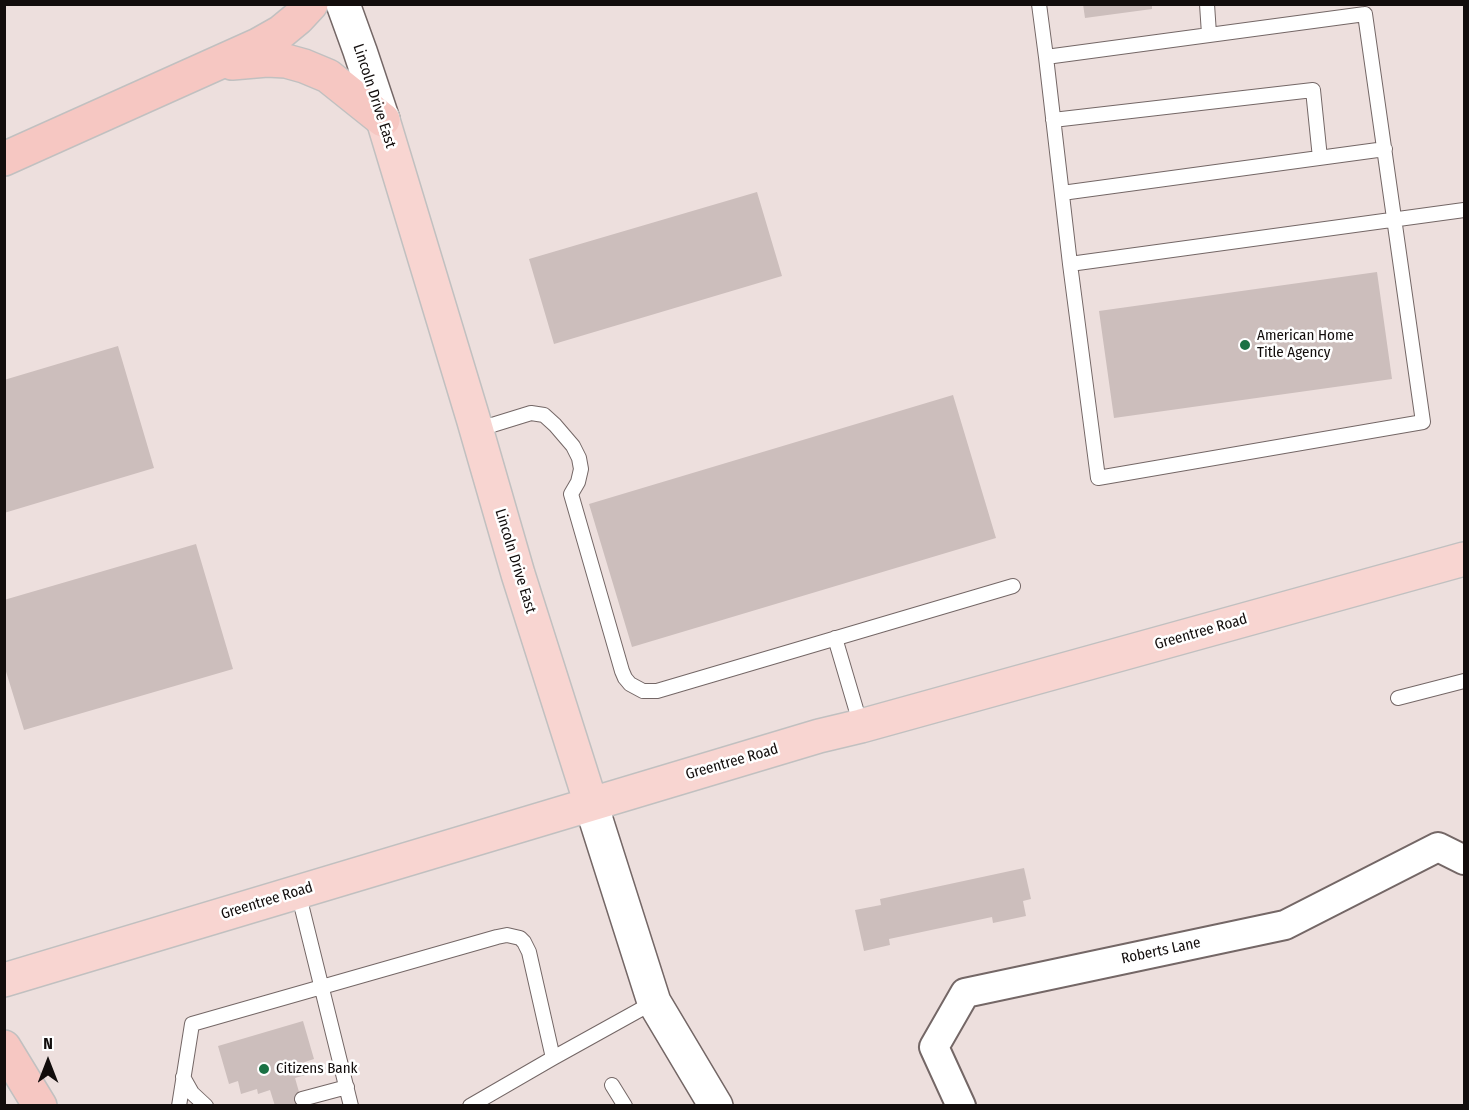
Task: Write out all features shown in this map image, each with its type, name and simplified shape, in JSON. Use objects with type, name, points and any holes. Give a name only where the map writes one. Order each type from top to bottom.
[{"type":"highway","points":[[4,159],[258,45],[281,32],[311,4]]},
{"type":"highway","points":[[218,64],[267,60],[286,61],[304,66],[328,76],[382,120]]},
{"type":"highway","points":[[4,1047],[40,1106]]},
{"type":"main road","name":"Lincoln Drive East","points":[[382,120],[518,573],[591,804]]},
{"type":"main road","name":"Greentree Road","points":[[4,980],[819,736],[1464,559]]},
{"type":"street","name":"Lincoln Drive East","points":[[342,4],[382,120]]},
{"type":"street","name":"Lincoln Drive East","points":[[591,804],[654,1002],[716,1106]]},
{"type":"street","name":"Roberts Lane","points":[[961,1106],[934,1047],[965,993],[1285,925],[1438,847],[1464,860]]},
{"type":"lane","points":[[1039,4],[1098,478],[1423,422],[1365,14],[1046,57]]},
{"type":"lane","points":[[1207,4],[1209,34]]},
{"type":"lane","points":[[1053,120],[1313,90],[1320,158]]},
{"type":"lane","points":[[1062,193],[1384,149]]},
{"type":"lane","points":[[1070,264],[1464,210]]},
{"type":"lane","points":[[476,430],[531,413],[544,415],[573,446],[581,469],[578,482],[571,494],[622,671],[627,680],[638,689],[647,692],[1013,586]]},
{"type":"lane","points":[[835,638],[861,726]]},
{"type":"lane","points":[[1398,698],[1464,681]]},
{"type":"lane","points":[[298,892],[351,1106]]},
{"type":"lane","points":[[179,1106],[192,1024],[507,935],[517,937],[524,942],[529,952],[553,1058]]},
{"type":"lane","points":[[470,1106],[654,1002]]},
{"type":"lane","points":[[183,1077],[192,1093],[206,1106]]},
{"type":"lane","points":[[612,1085],[625,1106]]},
{"type":"lane","points":[[302,1099],[347,1087]]},
{"type":"building","points":[[1083,4],[1152,4],[1152,9],[1085,18]]},
{"type":"building","points":[[757,192],[782,276],[554,344],[529,259]]},
{"type":"building","name":"American Home Title Agency","points":[[1377,272],[1392,379],[1114,418],[1099,311]]},
{"type":"building","points":[[118,346],[154,468],[4,513],[4,380]]},
{"type":"building","points":[[953,395],[996,538],[632,647],[589,504]]},
{"type":"building","points":[[196,544],[233,669],[24,730],[4,665],[4,600]]},
{"type":"building","points":[[1024,868],[1031,899],[1023,901],[1026,916],[993,923],[992,917],[889,939],[890,945],[864,951],[855,910],[881,905],[880,899]]},
{"type":"building","name":"Citizens Bank","points":[[303,1021],[314,1059],[302,1063],[305,1075],[295,1078],[303,1106],[275,1106],[270,1090],[258,1094],[257,1089],[241,1094],[238,1081],[229,1084],[218,1046]]},
{"type":"place","name":"American Home Title Agency","points":[[1245,345]]},
{"type":"place","name":"Citizens Bank","points":[[264,1069]]}]
